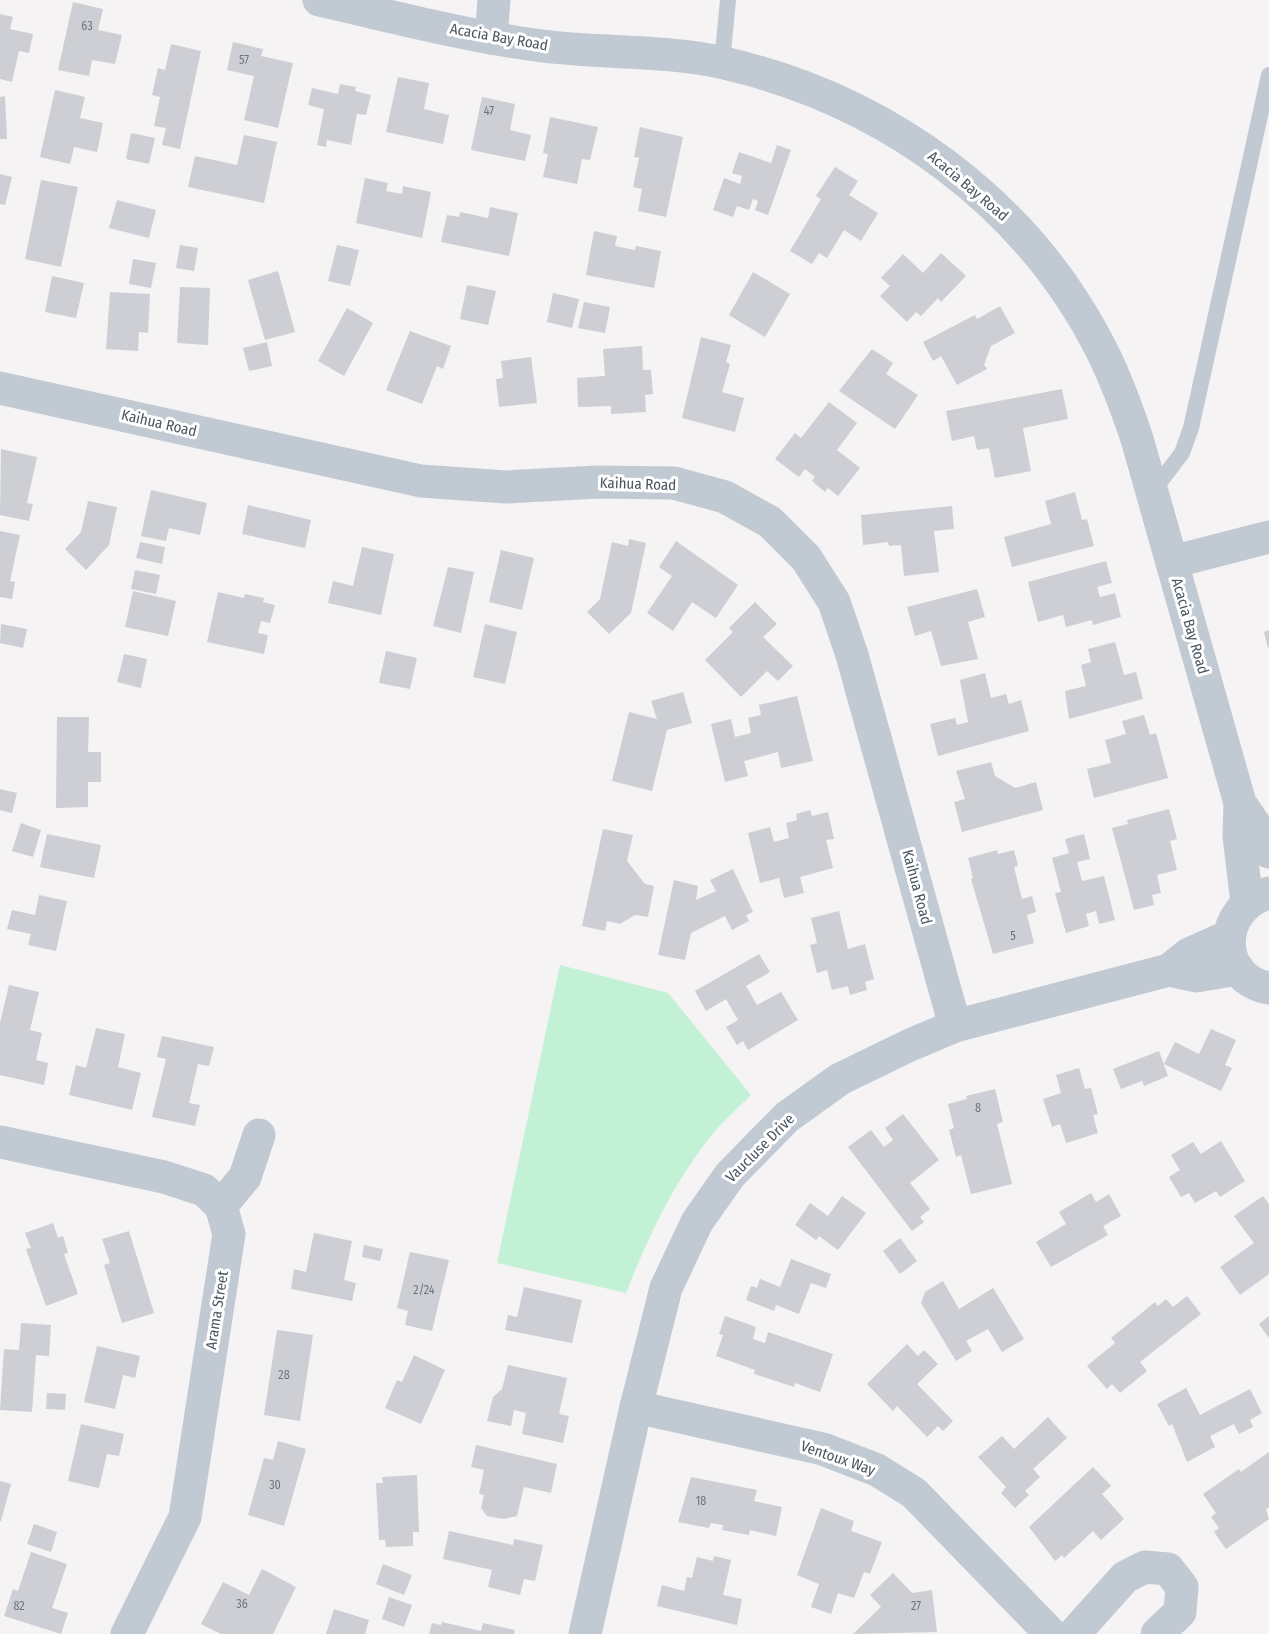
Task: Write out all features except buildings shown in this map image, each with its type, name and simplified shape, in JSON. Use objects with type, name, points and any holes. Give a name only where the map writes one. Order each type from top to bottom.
[{"type":"street","name":"Acacia Bay Road","points":[[319,0],[491,38],[537,45],[722,62],[786,80],[864,112],[938,158],[1002,213],[1056,276],[1102,351],[1123,398],[1153,491],[1240,803],[1239,836],[1258,898],[1232,923],[1229,936]]},
{"type":"street","points":[[491,38],[494,0]]},
{"type":"street","name":"Kaihua Road","points":[[0,388],[421,481],[506,487],[597,482],[674,483],[724,497],[770,522],[807,558],[834,602],[852,655],[955,1026]]},
{"type":"street","points":[[1172,562],[1269,537]]},
{"type":"street","name":"Acacia Bay Road","points":[[1240,803],[1259,831],[1269,852]]},
{"type":"street","points":[[1229,936],[1229,947],[1238,969],[1245,977],[1268,990]]},
{"type":"street","name":"Vaucluse Drive","points":[[585,1634],[636,1407],[666,1288],[697,1222],[730,1175],[787,1117],[840,1079],[909,1045],[955,1026],[1169,970],[1189,954],[1229,936]]},
{"type":"street","name":"Vaucluse Drive","points":[[1169,970],[1196,976],[1238,969]]},
{"type":"street","points":[[0,1142],[164,1177],[204,1190],[221,1206],[245,1178],[259,1136]]},
{"type":"street","name":"Arama Street","points":[[127,1634],[185,1517],[229,1234],[221,1206]]},
{"type":"street","name":"Ventoux Way","points":[[636,1407],[823,1449],[877,1470],[914,1493],[1051,1634]]},
{"type":"street","points":[[1074,1634],[1125,1577],[1145,1567],[1168,1569],[1182,1587],[1180,1612],[1157,1634]]},
{"type":"lane","points":[[722,62],[728,0]]},
{"type":"lane","points":[[1153,491],[1182,453],[1191,428],[1269,75]]},
{"type":"green space","points":[[560,965],[668,993],[751,1095],[711,1136],[693,1160],[651,1234],[626,1293],[497,1263]]}]
